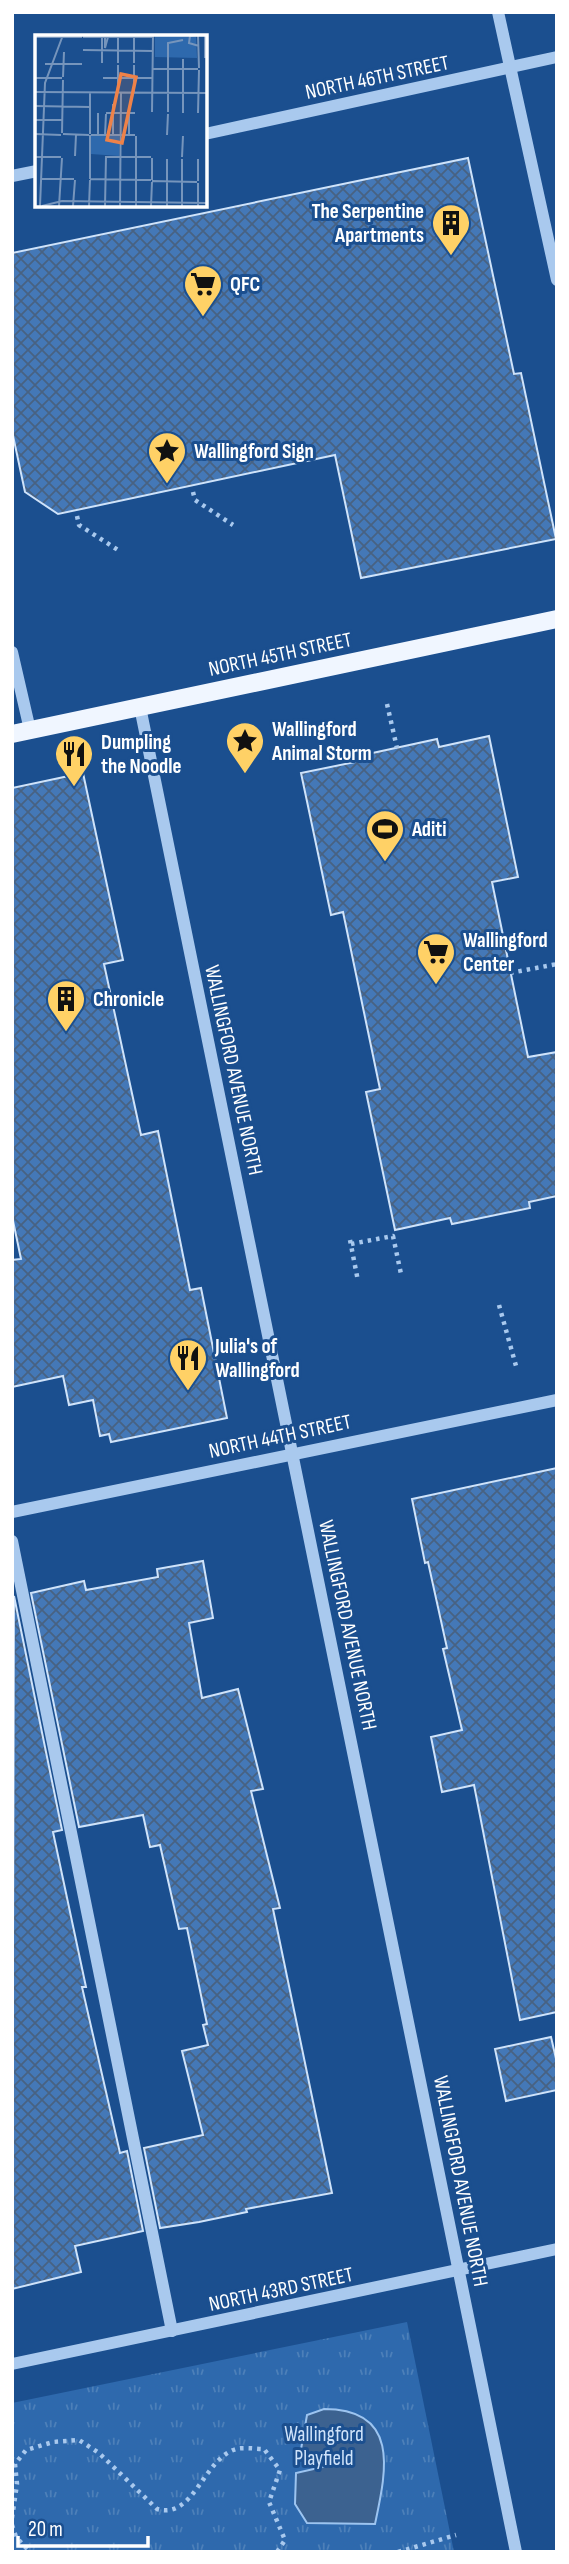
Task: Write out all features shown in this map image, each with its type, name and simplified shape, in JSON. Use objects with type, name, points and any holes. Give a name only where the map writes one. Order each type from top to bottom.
[{"type":"main road","name":"NORTH 45TH STREET","points":[[21,732],[557,619]]},
{"type":"street","points":[[498,12],[557,280]]},
{"type":"street","name":"NORTH 46TH STREET","points":[[206,134],[557,57]]},
{"type":"street","points":[[12,176],[35,171]]},
{"type":"street","points":[[12,652],[21,732]]},
{"type":"street","name":"WALLINGFORD AVENUE NORTH","points":[[140,707],[516,2552]]},
{"type":"street","name":"NORTH 44TH STREET","points":[[12,1512],[557,1400]]},
{"type":"street","points":[[12,1541],[172,2331]]},
{"type":"street","name":"NORTH 43RD STREET","points":[[12,2364],[557,2249]]},
{"type":"path","points":[[193,492],[195,500],[233,525]]},
{"type":"path","points":[[77,516],[79,525],[118,550]]},
{"type":"path","points":[[387,704],[397,748]]},
{"type":"path","points":[[510,973],[557,964]]},
{"type":"path","points":[[358,1281],[351,1242],[393,1236],[401,1274]]},
{"type":"path","points":[[499,1305],[516,1366]]},
{"type":"path","points":[[12,2518],[17,2484],[15,2464],[26,2450],[53,2442],[79,2440],[99,2453],[157,2509],[168,2512],[180,2508],[214,2463],[237,2449],[264,2449],[280,2470],[269,2502],[285,2540],[277,2552]]},
{"type":"path","points":[[12,2525],[16,2537],[30,2552]]},
{"type":"path","points":[[398,2552],[456,2535]]},
{"type":"green space","name":"Wallingford Playfield","points":[[407,2322],[454,2552],[12,2552],[12,2403]]},
{"type":"shaded area","points":[[324,2409],[349,2412],[366,2420],[377,2432],[384,2465],[375,2524],[307,2523],[295,2504],[296,2473],[327,2466],[325,2458],[300,2455],[307,2415]]},
{"type":"building","points":[[468,158],[514,374],[521,373],[556,539],[361,578],[335,455],[58,514],[25,492],[12,431],[12,253]]},
{"type":"building","name":"Wallingford Center","points":[[489,736],[518,877],[492,882],[528,1057],[557,1052],[557,1196],[529,1202],[530,1208],[452,1224],[450,1218],[395,1230],[366,1092],[380,1089],[343,912],[331,915],[301,773],[355,762],[354,757],[437,739],[439,747]]},
{"type":"building","points":[[83,773],[123,960],[104,964],[141,1135],[158,1131],[190,1290],[201,1288],[227,1418],[111,1442],[109,1434],[100,1436],[93,1400],[69,1405],[63,1376],[12,1387],[12,1260],[21,1259],[12,1216],[12,788]]},
{"type":"building","points":[[557,1468],[557,2012],[520,2020],[474,1785],[442,1792],[431,1737],[462,1730],[443,1649],[447,1648],[412,1499]]},
{"type":"building","points":[[203,1561],[213,1618],[189,1623],[202,1698],[238,1689],[263,1789],[251,1791],[280,1908],[273,1909],[332,2193],[160,2228],[144,2148],[203,2135],[182,2051],[208,2045],[203,2025],[207,2024],[187,1928],[179,1929],[160,1845],[150,1847],[143,1815],[79,1827],[31,1593],[84,1581],[86,1590],[158,1577],[157,1569]]},
{"type":"building","points":[[14,1596],[62,1830],[53,1832],[86,1987],[82,1987],[120,2153],[127,2151],[143,2231],[75,2246],[81,2272],[12,2289]]},
{"type":"building","points":[[551,2037],[557,2063],[557,2090],[506,2101],[495,2049]]},
{"type":"place","name":"The Serpentine Apartments","points":[[451,257]]},
{"type":"place","name":"QFC","points":[[203,318]]},
{"type":"place","name":"Wallingford Sign","points":[[167,485]]},
{"type":"place","name":"Wallingford Animal Storm","points":[[245,775]]},
{"type":"place","name":"Dumpling the Noodle","points":[[74,788]]},
{"type":"place","name":"Aditi","points":[[385,863]]},
{"type":"place","name":"Wallingford Center","points":[[436,986]]},
{"type":"place","name":"Chronicle","points":[[66,1033]]},
{"type":"place","name":"Julia's of Wallingford","points":[[188,1392]]}]
